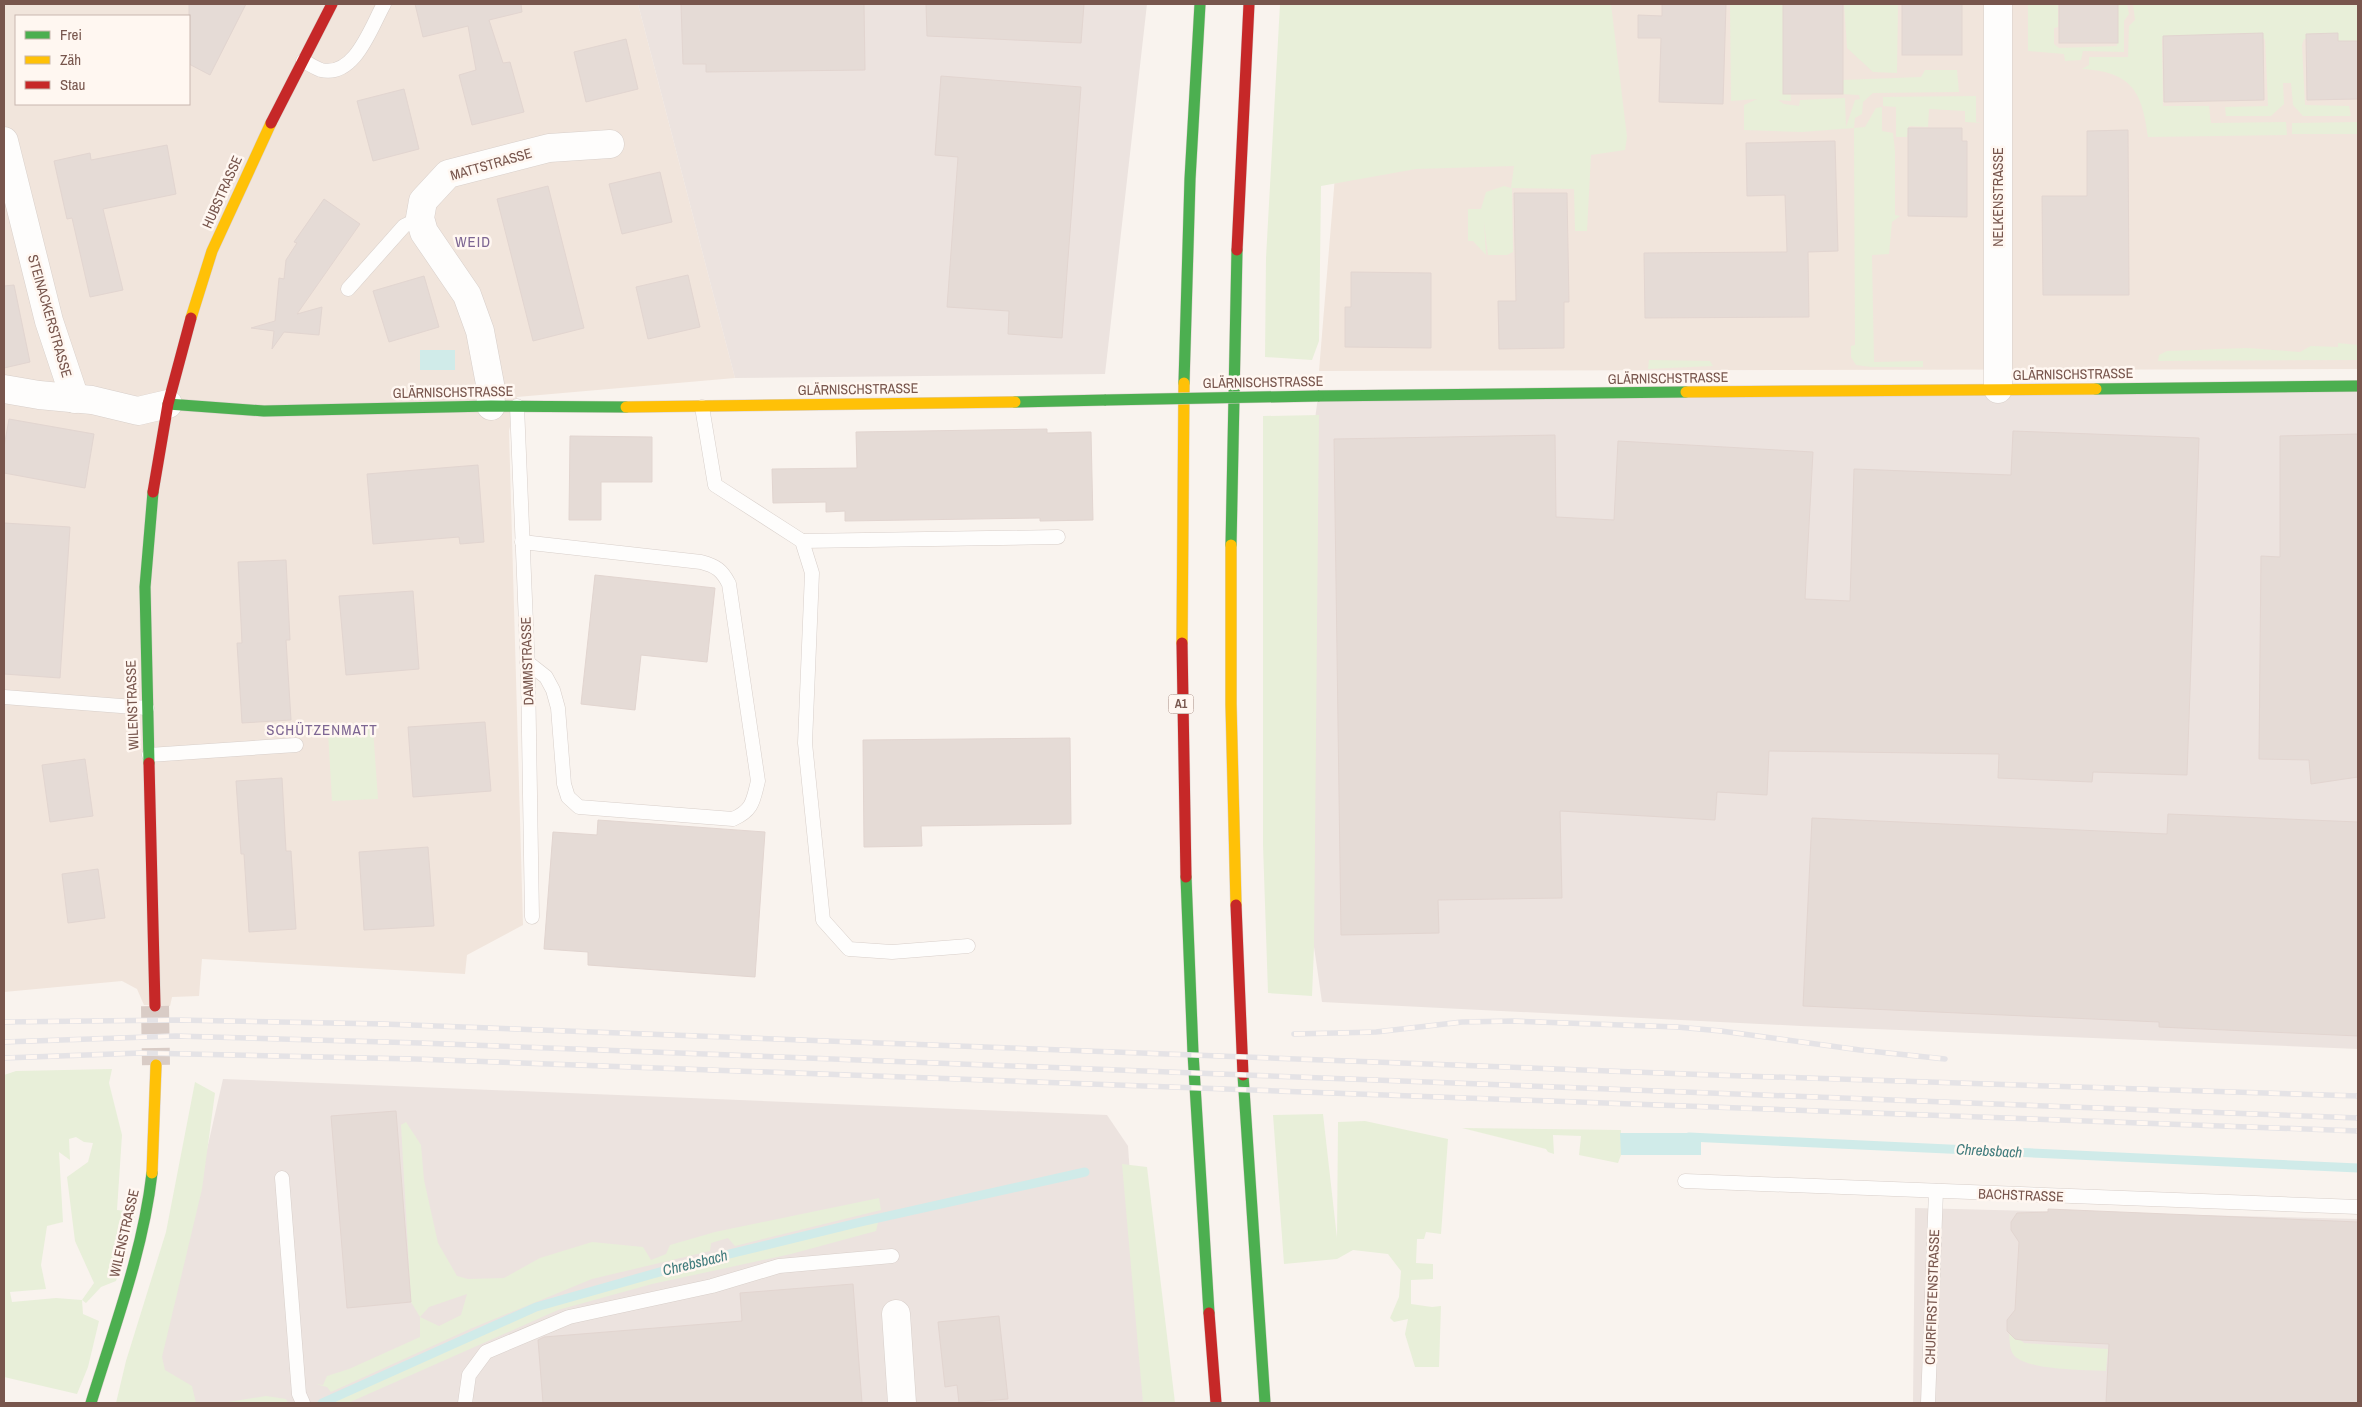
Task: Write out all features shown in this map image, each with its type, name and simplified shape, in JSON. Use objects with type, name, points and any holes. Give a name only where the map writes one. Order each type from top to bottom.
[{"type":"main road","name":"HUBSTRASSE","points":[[168,404],[186,334],[212,251],[264,136],[332,4]]},
{"type":"main road","name":"A1","points":[[1200,4],[1187,251],[1182,423],[1182,717],[1187,938],[1196,1122],[1216,1403]]},
{"type":"main road","points":[[1249,4],[1231,392],[1231,732],[1236,930],[1247,1156],[1265,1403]]},
{"type":"main road","name":"GLÄRNISCHSTRASSE","points":[[168,404],[264,411],[504,406],[702,407],[1318,396],[2358,386]]},
{"type":"main road","name":"WILENSTRASSE","points":[[156,1006],[145,587],[155,472],[168,404]]},
{"type":"main road","name":"WILENSTRASSE","points":[[91,1403],[135,1259],[148,1207],[154,1151],[156,1065]]},
{"type":"street","name":"NELKENSTRASSE","points":[[1998,4],[1998,389]]},
{"type":"street","name":"STEINACKERSTRASSE","points":[[4,142],[49,321],[75,399]]},
{"type":"street","name":"MATTSTRASSE","points":[[420,218],[423,201],[448,174],[549,148],[610,144]]},
{"type":"street","points":[[420,218],[424,232],[466,295],[480,331],[490,384],[504,406]]},
{"type":"street","points":[[4,388],[138,411],[168,404]]},
{"type":"street","points":[[896,1314],[902,1403]]},
{"type":"lane","points":[[303,61],[320,70],[335,70],[346,66],[357,53],[384,4]]},
{"type":"lane","points":[[348,289],[404,226],[420,218]]},
{"type":"lane","name":"DAMMSTRASSE","points":[[504,406],[522,542],[528,662],[532,917]]},
{"type":"lane","points":[[702,407],[715,485],[802,541],[1058,538]]},
{"type":"lane","points":[[802,541],[812,573],[805,743],[822,920],[849,949],[892,952],[968,946]]},
{"type":"lane","points":[[522,542],[701,562],[713,565],[722,571],[728,584],[758,781],[753,801],[745,814],[733,819],[579,806],[568,797],[564,784],[558,708],[553,690],[546,677],[528,662]]},
{"type":"lane","points":[[4,697],[147,708]]},
{"type":"lane","points":[[149,754],[296,745]]},
{"type":"lane","points":[[282,1178],[301,1398]]},
{"type":"lane","name":"BACHSTRASSE","points":[[1685,1181],[2358,1207]]},
{"type":"lane","name":"CHURFIRSTENSTRASSE","points":[[1928,1403],[1936,1192]]},
{"type":"lane","points":[[464,1403],[469,1375],[486,1352],[569,1317],[712,1286],[779,1266],[892,1256]]},
{"type":"shaded area","points":[[4,4],[638,4],[735,378],[517,397],[509,431],[523,925],[467,955],[465,974],[202,959],[199,996],[172,997],[170,1006],[144,1005],[137,989],[122,981],[4,992]]},
{"type":"shaded area","points":[[638,4],[1147,4],[1105,374],[735,378]]},
{"type":"shaded area","points":[[1327,4],[2358,4],[2358,369],[1319,371],[1337,152]]},
{"type":"shaded area","points":[[2358,386],[2358,1049],[1801,1026],[1322,1002],[1314,947],[1310,459],[1318,396]]},
{"type":"shaded area","points":[[223,1079],[1107,1115],[1128,1146],[1146,1403],[193,1403],[157,1369]]},
{"type":"shaded area","points":[[1915,1208],[2358,1219],[2358,1403],[1913,1403]]},
{"type":"green space","points":[[1280,4],[1611,4],[1627,137],[1625,150],[1591,155],[1587,231],[1575,231],[1574,189],[1512,188],[1513,252],[1507,255],[1488,255],[1484,222],[1486,255],[1473,241],[1468,241],[1468,209],[1481,209],[1486,192],[1504,186],[1511,188],[1514,166],[1416,169],[1321,186],[1319,341],[1312,360],[1265,357],[1266,258]]},
{"type":"green space","points":[[1730,4],[1787,4],[1791,101],[1778,100],[1784,104],[1799,106],[1800,100],[1845,98],[1846,127],[1855,100],[1860,99],[1859,95],[1841,94],[1842,80],[1921,77],[1925,70],[1957,70],[1959,92],[1873,93],[1863,102],[1862,114],[1855,118],[1854,128],[1802,132],[1744,130],[1744,105],[1757,99],[1731,101]]},
{"type":"green space","points":[[1844,4],[1898,4],[1897,73],[1873,72],[1847,48]]},
{"type":"green space","points":[[2028,4],[2058,4],[2058,27],[2054,28],[2054,44],[2059,48],[2117,46],[2115,16],[2118,4],[2127,4],[2129,14],[2124,21],[2124,52],[2083,51],[2081,60],[2065,61],[2064,54],[2028,51]]},
{"type":"green space","points":[[2133,4],[2358,4],[2358,45],[2335,45],[2334,37],[2304,39],[2302,45],[2305,105],[2349,106],[2351,116],[2303,116],[2293,105],[2291,83],[2283,83],[2284,104],[2271,116],[2226,116],[2225,107],[2268,106],[2265,39],[2162,39],[2163,106],[2209,106],[2211,123],[2286,122],[2287,135],[2148,137],[2142,107],[2131,86],[2123,79],[2112,74],[2082,69],[2089,65],[2089,57],[2128,57],[2129,26],[2135,20]]},
{"type":"green space","points":[[1976,96],[1976,122],[1983,123],[1965,122],[1965,111],[1929,109],[1928,127],[1909,126],[1907,137],[1896,137],[1896,107],[1883,106],[1883,97]]},
{"type":"green space","points":[[1882,107],[1882,131],[1893,133],[1895,151],[1895,215],[1900,216],[1892,222],[1889,254],[1872,255],[1874,362],[1923,361],[1923,367],[1871,367],[1856,365],[1851,357],[1851,346],[1855,345],[1854,128],[1865,127],[1876,108]]},
{"type":"green space","points":[[2358,122],[2358,134],[2292,134],[2292,123]]},
{"type":"green space","points":[[2338,343],[2358,345],[2358,360],[2158,361],[2159,355],[2167,351],[2247,348],[2300,352],[2311,346],[2338,347]]},
{"type":"green space","points":[[1649,360],[1710,361],[1713,366],[1648,369]]},
{"type":"green space","points":[[1319,415],[1312,996],[1268,993],[1263,845],[1263,416]]},
{"type":"green space","points":[[373,729],[378,799],[332,801],[328,732]]},
{"type":"green space","points":[[112,1069],[109,1083],[122,1135],[117,1210],[136,1212],[116,1281],[101,1287],[86,1303],[82,1300],[83,1314],[99,1321],[88,1367],[77,1394],[4,1377],[4,1075],[16,1071]],"holes":[[[76,1137],[84,1142],[93,1143],[88,1162],[67,1177],[75,1241],[94,1283],[82,1300],[56,1298],[12,1302],[10,1292],[46,1289],[41,1265],[47,1226],[63,1222],[59,1152],[70,1160],[69,1139]]]},
{"type":"green space","points":[[195,1082],[215,1093],[202,1189],[162,1357],[165,1370],[192,1386],[196,1403],[116,1403],[126,1361],[166,1232]]},
{"type":"green space","points":[[1323,1114],[1337,1238],[1338,1122],[1365,1121],[1448,1139],[1441,1234],[1426,1232],[1424,1239],[1417,1239],[1416,1263],[1433,1264],[1433,1279],[1411,1280],[1411,1304],[1432,1307],[1441,1306],[1439,1367],[1415,1367],[1405,1334],[1408,1319],[1394,1322],[1390,1318],[1399,1297],[1401,1271],[1388,1254],[1353,1250],[1337,1259],[1284,1264],[1273,1115]]},
{"type":"green space","points":[[406,1122],[421,1145],[424,1180],[438,1243],[457,1276],[468,1279],[504,1278],[540,1258],[592,1242],[643,1247],[651,1260],[666,1254],[670,1245],[715,1232],[879,1198],[881,1210],[735,1246],[728,1238],[711,1243],[710,1251],[592,1279],[470,1329],[331,1392],[327,1387],[316,1384],[323,1385],[327,1376],[349,1369],[420,1337],[420,1317],[411,1302],[401,1125]],"holes":[[[467,1294],[461,1315],[439,1326],[420,1317],[429,1307]]]},
{"type":"green space","points":[[1462,1128],[1621,1130],[1621,1155],[1618,1163],[1579,1155],[1581,1136],[1553,1135],[1554,1154],[1546,1149]]},
{"type":"green space","points":[[1122,1164],[1147,1167],[1175,1403],[1143,1403]]},
{"type":"green space","points":[[879,1218],[876,1231],[791,1254],[652,1284],[558,1310],[348,1403],[331,1403],[331,1398],[336,1395],[495,1327],[583,1294],[739,1250]]},
{"type":"green space","points":[[2009,1329],[2024,1343],[2108,1349],[2106,1371],[2060,1369],[2025,1362],[2017,1358],[2012,1352]]},
{"type":"green space","points":[[266,1396],[286,1399],[288,1403],[222,1403]]},
{"type":"water","points":[[420,350],[455,350],[455,370],[420,370]]},
{"type":"water","points":[[1620,1133],[1701,1133],[1701,1155],[1621,1155]]},
{"type":"building","points":[[189,4],[246,4],[210,75],[190,65]]},
{"type":"building","points":[[415,4],[521,4],[522,12],[489,20],[503,63],[510,62],[524,112],[472,125],[459,75],[476,70],[468,26],[423,37]]},
{"type":"building","points":[[681,4],[864,4],[865,70],[706,72],[706,64],[683,64]]},
{"type":"building","points":[[926,4],[1084,4],[1081,43],[927,36]]},
{"type":"building","points":[[1662,4],[1726,4],[1723,104],[1659,102],[1661,38],[1638,38],[1638,15],[1662,16]]},
{"type":"building","points":[[1783,4],[1843,4],[1843,94],[1783,94]]},
{"type":"building","points":[[1902,4],[1962,4],[1962,55],[1902,55]]},
{"type":"building","points":[[2059,4],[2118,4],[2118,43],[2059,43]]},
{"type":"building","points":[[2263,33],[2264,100],[2164,102],[2163,36]]},
{"type":"building","points":[[2338,33],[2338,41],[2358,41],[2358,99],[2307,100],[2306,34]]},
{"type":"building","points":[[626,39],[638,89],[586,102],[574,52]]},
{"type":"building","points":[[941,76],[1081,87],[1062,338],[1008,334],[1009,311],[947,307],[958,157],[935,155]]},
{"type":"building","points":[[404,89],[419,149],[373,161],[357,101]]},
{"type":"building","points":[[1908,128],[1962,128],[1962,141],[1967,141],[1967,217],[1908,216]]},
{"type":"building","points":[[2128,130],[2129,295],[2043,295],[2042,196],[2087,196],[2087,131]]},
{"type":"building","points":[[1835,141],[1838,251],[1808,252],[1809,317],[1645,318],[1644,253],[1787,252],[1785,195],[1747,196],[1746,143]]},
{"type":"building","points":[[167,145],[176,194],[103,209],[123,290],[90,297],[72,218],[67,219],[54,161],[90,153],[91,160]]},
{"type":"building","points":[[660,172],[672,222],[622,234],[609,184]]},
{"type":"building","points":[[548,186],[584,328],[533,341],[497,199]]},
{"type":"building","points":[[1514,193],[1567,193],[1569,302],[1564,302],[1564,348],[1499,349],[1498,301],[1516,301]]},
{"type":"building","points":[[324,199],[360,224],[297,314],[322,307],[319,335],[284,332],[272,349],[274,331],[251,328],[275,321],[279,278],[284,279],[286,260],[297,243],[294,242]]},
{"type":"building","points":[[1351,272],[1431,273],[1431,348],[1345,347],[1345,307],[1351,307]]},
{"type":"building","points":[[688,275],[700,327],[648,339],[636,287]]},
{"type":"building","points":[[424,276],[439,327],[389,342],[373,291]]},
{"type":"building","points":[[14,285],[30,362],[4,368],[4,286]]},
{"type":"building","points":[[9,419],[94,434],[85,488],[4,473],[4,447]]},
{"type":"building","points":[[1047,429],[1047,433],[1091,432],[1093,520],[1040,521],[1040,518],[845,521],[845,511],[826,512],[826,502],[773,503],[772,469],[857,468],[856,432]]},
{"type":"building","points":[[2013,431],[2199,438],[2187,775],[2093,772],[2092,782],[1998,778],[1999,754],[1769,751],[1767,795],[1717,792],[1715,820],[1560,811],[1562,898],[1438,900],[1439,933],[1341,935],[1334,439],[1555,435],[1556,517],[1614,520],[1618,441],[1813,452],[1805,599],[1850,601],[1854,469],[2011,475]]},
{"type":"building","points":[[2358,434],[2358,777],[2311,784],[2309,760],[2259,759],[2261,556],[2280,557],[2280,436]]},
{"type":"building","points":[[570,436],[652,437],[652,482],[601,482],[601,520],[569,520]]},
{"type":"building","points":[[478,465],[484,542],[460,544],[459,537],[373,544],[367,474]]},
{"type":"building","points":[[4,523],[70,527],[60,678],[4,674]]},
{"type":"building","points":[[286,560],[290,640],[286,640],[291,720],[242,723],[237,643],[242,643],[238,562]]},
{"type":"building","points":[[595,575],[715,588],[707,662],[641,655],[635,710],[581,704]]},
{"type":"building","points":[[413,591],[419,669],[346,675],[339,596]]},
{"type":"building","points":[[485,722],[491,791],[413,797],[408,727]]},
{"type":"building","points":[[1070,738],[1071,824],[921,826],[922,846],[864,847],[863,740]]},
{"type":"building","points":[[85,759],[93,816],[50,822],[42,765]]},
{"type":"building","points":[[282,778],[286,851],[291,851],[296,929],[249,932],[244,854],[241,854],[236,781]]},
{"type":"building","points":[[2168,814],[2358,822],[2358,1036],[2159,1027],[2159,1022],[1803,1006],[1812,818],[2167,834]]},
{"type":"building","points":[[598,820],[765,832],[755,977],[588,965],[588,952],[544,949],[553,832],[597,835]]},
{"type":"building","points":[[428,847],[434,926],[364,930],[359,852]]},
{"type":"building","points":[[98,869],[105,918],[68,923],[62,874]]},
{"type":"building","points":[[396,1111],[411,1302],[347,1308],[331,1116]]},
{"type":"building","points":[[2048,1209],[2358,1222],[2358,1403],[2106,1403],[2109,1344],[2021,1340],[2015,1339],[2007,1331],[2007,1320],[2015,1310],[2019,1242],[2011,1230],[2011,1222],[2017,1213],[2048,1212]]},
{"type":"building","points":[[853,1284],[862,1403],[543,1403],[538,1340],[544,1337],[742,1321],[740,1293]]},
{"type":"building","points":[[999,1316],[1008,1399],[959,1403],[957,1385],[945,1387],[938,1322]]},
{"type":"waterway","name":"Chrebsbach","points":[[1689,1137],[2358,1168]]},
{"type":"waterway","name":"Chrebsbach","points":[[322,1403],[536,1307],[688,1264],[861,1222],[1085,1172]]},
{"type":"tunnel","points":[[155,1006],[156,1065]]},
{"type":"railway","points":[[4,1022],[176,1020],[384,1024],[1713,1075],[2358,1096]]},
{"type":"railway","points":[[1294,1034],[1376,1032],[1462,1022],[1512,1021],[1677,1027],[1945,1059]]},
{"type":"railway","points":[[4,1042],[176,1036],[420,1043],[2358,1118]]},
{"type":"railway","points":[[4,1058],[141,1053],[415,1059],[2358,1131]]},
{"type":"traffic: fast","points":[[1184,383],[1190,179],[1200,4]]},
{"type":"traffic: fast","points":[[1231,545],[1237,250]]},
{"type":"traffic: fast","points":[[2096,389],[2358,386]]},
{"type":"traffic: fast","points":[[1318,396],[1686,392]]},
{"type":"traffic: fast","points":[[1106,400],[1318,396]]},
{"type":"traffic: fast","points":[[1015,402],[1106,400]]},
{"type":"traffic: fast","points":[[168,404],[264,411],[491,406],[626,407]]},
{"type":"traffic: fast","points":[[149,763],[145,587],[153,492]]},
{"type":"traffic: fast","points":[[1186,877],[1193,1053],[1209,1313]]},
{"type":"traffic: fast","points":[[1243,1075],[1265,1403]]},
{"type":"traffic: fast","points":[[91,1403],[135,1261],[148,1202],[152,1173]]},
{"type":"traffic: slow","points":[[191,318],[212,251],[271,123]]},
{"type":"traffic: slow","points":[[1182,643],[1184,383]]},
{"type":"traffic: slow","points":[[1686,392],[2096,389]]},
{"type":"traffic: slow","points":[[626,407],[1015,402]]},
{"type":"traffic: slow","points":[[1231,545],[1231,704],[1236,905]]},
{"type":"traffic: slow","points":[[152,1173],[156,1065]]},
{"type":"traffic: jam","points":[[271,123],[332,4]]},
{"type":"traffic: jam","points":[[1237,250],[1249,4]]},
{"type":"traffic: jam","points":[[153,492],[168,404],[191,318]]},
{"type":"traffic: jam","points":[[1182,643],[1186,877]]},
{"type":"traffic: jam","points":[[149,763],[155,1006]]},
{"type":"traffic: jam","points":[[1236,905],[1243,1075]]},
{"type":"traffic: jam","points":[[1209,1313],[1216,1403]]},
{"type":"district","name":"WEID","points":[[473,242]]},
{"type":"district","name":"SCHÜTZENMATT","points":[[322,730]]}]
